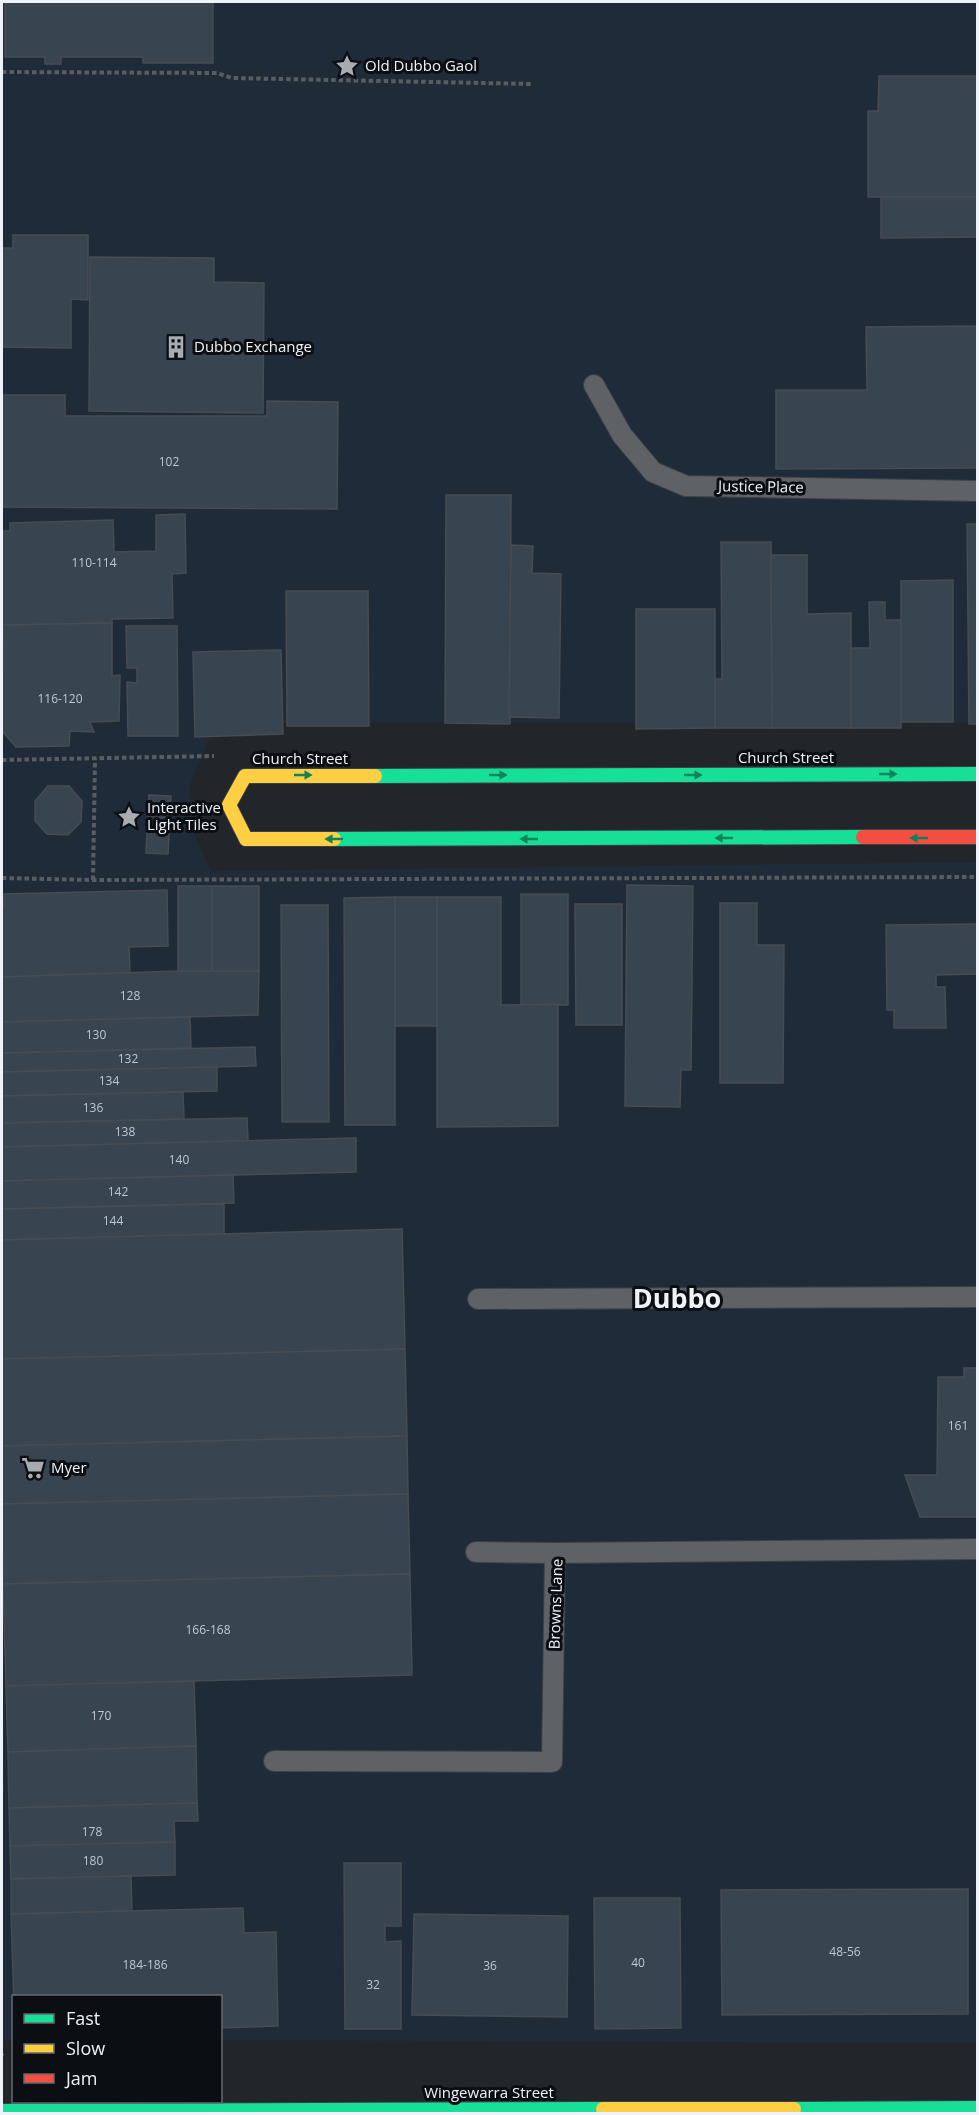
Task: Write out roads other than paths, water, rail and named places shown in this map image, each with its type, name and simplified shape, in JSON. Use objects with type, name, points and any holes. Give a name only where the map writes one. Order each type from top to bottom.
[{"type":"street","name":"Church Street","points":[[978,774],[245,776],[229,805],[246,839],[978,837]]},
{"type":"street","name":"Wingewarra Street","points":[[2,2111],[978,2108]]},
{"type":"lane","name":"Justice Place","points":[[594,386],[622,435],[653,472],[686,486],[978,491]]},
{"type":"lane","points":[[478,1299],[978,1297]]},
{"type":"lane","name":"Browns Lane","points":[[274,1761],[552,1762],[555,1553],[978,1549]]},
{"type":"lane","points":[[476,1552],[555,1553]]},
{"type":"place","name":"Old Dubbo Gaol","points":[[347,66]]},
{"type":"place","name":"Dubbo Exchange","points":[[176,347]]},
{"type":"place","name":"Interactive Light Tiles","points":[[129,817]]},
{"type":"place","name":"Myer","points":[[33,1468]]},
{"type":"district","name":"Dubbo","points":[[677,1299]]}]
